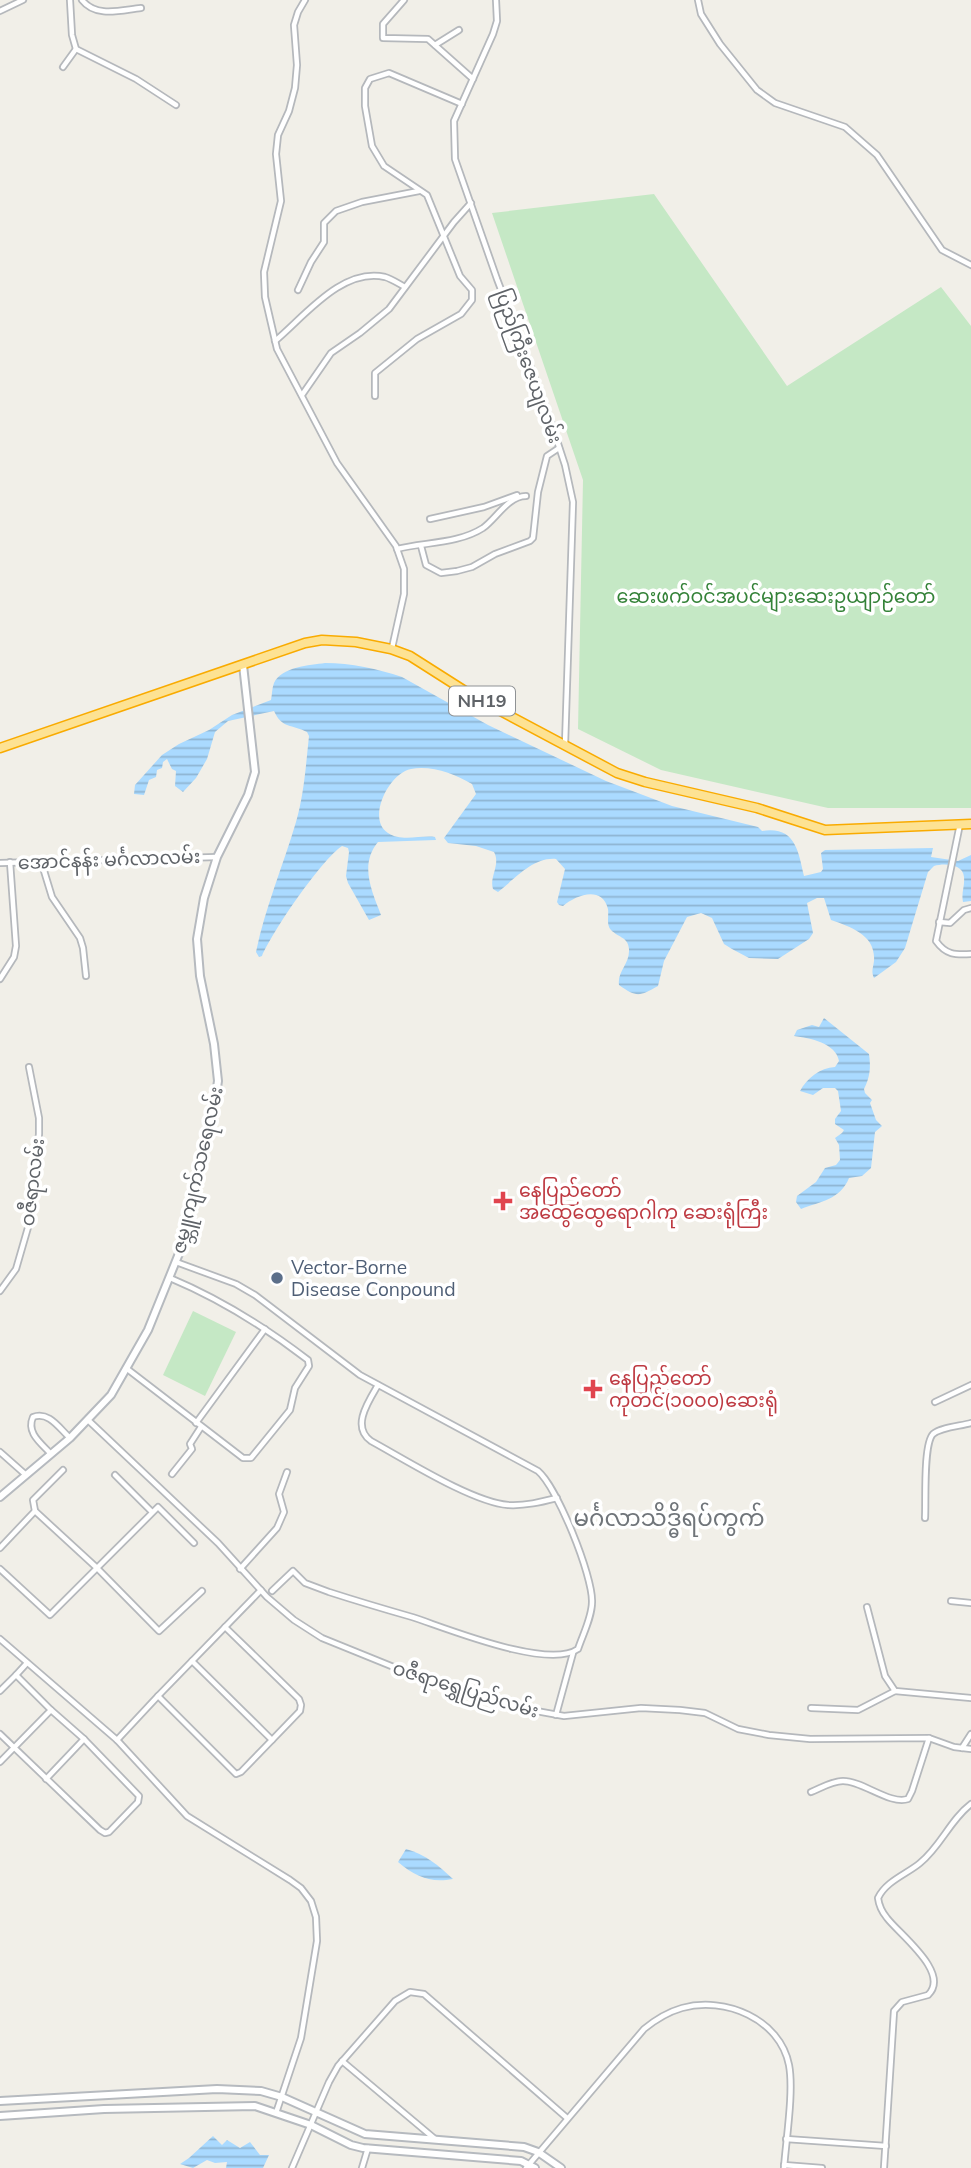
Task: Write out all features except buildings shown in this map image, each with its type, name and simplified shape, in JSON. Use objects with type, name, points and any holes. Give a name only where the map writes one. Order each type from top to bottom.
[{"type":"highway","name":"NH19","points":[[0,748],[297,646],[322,640],[356,642],[410,656],[476,698],[565,746],[617,773],[645,782],[757,808],[825,830],[971,824]]},
{"type":"street","points":[[0,11],[23,0]]},
{"type":"street","points":[[70,0],[72,35],[76,50],[136,79],[176,105]]},
{"type":"street","points":[[82,0],[84,4],[103,12],[141,8]]},
{"type":"street","points":[[305,0],[294,26],[297,65],[295,88],[289,111],[278,135],[276,154],[281,201],[264,272],[265,297],[276,349],[337,463],[397,549],[404,569],[404,594],[391,649]]},
{"type":"street","points":[[404,0],[383,24],[383,38],[428,39],[473,79]]},
{"type":"street","name":"ပြည်ကြီးဇေယျလမ်း","points":[[496,0],[497,21],[454,121],[455,159],[559,448],[573,502],[565,746]]},
{"type":"street","points":[[698,0],[701,14],[720,44],[757,90],[775,103],[845,127],[877,155],[942,250],[971,265]]},
{"type":"street","points":[[435,45],[459,30]]},
{"type":"street","points":[[63,67],[76,50]]},
{"type":"street","points":[[374,396],[375,373],[417,340],[461,314],[472,300],[472,290],[460,276],[427,195],[384,166],[372,146],[365,106],[365,88],[370,79],[389,73],[462,104]]},
{"type":"street","points":[[298,290],[311,261],[324,242],[324,223],[336,211],[362,202],[419,191]]},
{"type":"street","points":[[302,395],[331,353],[389,309],[471,203]]},
{"type":"street","points":[[275,341],[325,295],[345,283],[363,277],[385,277],[405,287]]},
{"type":"street","points":[[421,546],[426,565],[441,573],[472,567],[495,554],[530,541],[533,538],[547,456],[559,448]]},
{"type":"street","points":[[430,519],[518,495],[526,496],[537,506]]},
{"type":"street","points":[[397,549],[474,533],[485,527],[514,499],[526,496]]},
{"type":"street","name":"ဇမ္ဘူကျက်သရေလမ်း","points":[[0,1497],[70,1438],[111,1395],[148,1329],[176,1262],[212,1120],[218,1081],[215,1044],[200,976],[197,939],[204,898],[217,856],[248,795],[255,772],[243,665]]},
{"type":"street","points":[[960,824],[936,941],[943,950],[952,954],[971,954]]},
{"type":"street","name":"အောင်နန်း မင်္ဂလာလမ်း","points":[[0,863],[217,856]]},
{"type":"street","points":[[41,861],[52,897],[80,938],[86,976]]},
{"type":"street","points":[[0,979],[14,957],[16,946],[10,862]]},
{"type":"street","points":[[939,922],[950,923],[964,910],[971,908]]},
{"type":"street","name":"ဝဇီရာလမ်း","points":[[0,1291],[16,1269],[29,1224],[38,1134],[30,1067]]},
{"type":"street","points":[[176,1262],[236,1284],[256,1295],[360,1375],[544,1476],[557,1498],[583,1563],[592,1602],[578,1649],[573,1653],[555,1655],[506,1648],[329,1592],[305,1583],[293,1571],[272,1591]]},
{"type":"street","points":[[126,1368],[243,1458],[251,1458],[290,1410],[295,1388],[309,1366],[308,1360],[265,1329],[211,1296],[170,1278]]},
{"type":"street","points":[[172,1474],[192,1449],[190,1444],[199,1425],[265,1329]]},
{"type":"street","points":[[378,1385],[360,1425],[364,1436],[371,1441],[476,1497],[508,1505],[557,1498]]},
{"type":"street","points":[[935,1402],[971,1385]]},
{"type":"street","points":[[52,1454],[32,1433],[30,1424],[33,1417],[46,1416],[70,1438]]},
{"type":"street","name":"ဝဇီရာရွှေပြည်လမ်း","points":[[88,1420],[294,1620],[323,1638],[362,1656],[525,1709],[564,1716],[641,1708],[680,1710],[705,1713],[738,1729],[769,1735],[810,1739],[929,1738],[954,1747],[971,1749]]},
{"type":"street","points":[[925,1518],[930,1438],[935,1433],[971,1423]]},
{"type":"street","points":[[0,1452],[26,1475]]},
{"type":"street","points":[[63,1470],[33,1500],[35,1511],[97,1568],[159,1631],[202,1591]]},
{"type":"street","points":[[240,1569],[277,1528],[284,1512],[279,1494],[288,1472]]},
{"type":"street","points":[[115,1475],[152,1512]]},
{"type":"street","points":[[0,1569],[50,1615],[158,1507],[194,1542]]},
{"type":"street","points":[[0,1548],[35,1511]]},
{"type":"street","points":[[117,1740],[261,1590]]},
{"type":"street","points":[[951,1601],[971,1603]]},
{"type":"street","points":[[867,1607],[885,1676],[895,1691]]},
{"type":"street","points":[[158,1696],[236,1774],[241,1772],[300,1711],[301,1705],[299,1699],[225,1627]]},
{"type":"street","points":[[0,1639],[117,1740],[187,1816],[290,1880],[301,1888],[311,1901],[316,1917],[317,1941],[301,2038],[276,2113]]},
{"type":"street","points":[[556,1714],[573,1653]]},
{"type":"street","points":[[192,1661],[272,1740]]},
{"type":"street","points":[[0,1691],[27,1663]]},
{"type":"street","points":[[0,1734],[105,1833],[138,1802],[139,1796],[131,1786],[16,1675]]},
{"type":"street","points":[[811,1708],[858,1710],[895,1691],[971,1698]]},
{"type":"street","points":[[0,1762],[51,1710]]},
{"type":"street","points":[[962,1748],[971,1734]]},
{"type":"street","points":[[811,1792],[843,1781],[859,1784],[897,1800],[908,1799],[929,1738]]},
{"type":"street","points":[[46,1779],[84,1739]]},
{"type":"street","points":[[884,2168],[894,2011],[902,2002],[928,1995],[935,1984],[934,1976],[917,1951],[884,1916],[878,1898],[883,1889],[927,1856],[971,1804]]},
{"type":"street","points":[[292,2168],[329,2082],[342,2061],[395,2001],[411,1992],[424,1994],[567,2118]]},
{"type":"street","points":[[0,2116],[104,2109],[255,2106],[311,2125],[351,2145],[530,2167],[538,2152],[644,2029],[682,2008],[723,2007],[744,2012],[760,2021],[783,2047],[790,2076],[784,2166],[822,2168]]},
{"type":"street","points":[[342,2061],[435,2139]]},
{"type":"street","points":[[0,2101],[218,2089],[261,2091],[282,2097],[365,2134],[524,2147],[538,2152],[561,2168]]},
{"type":"street","points":[[786,2139],[886,2146]]},
{"type":"street","points":[[364,2167],[368,2148]]},
{"type":"green space","name":"ဆေးဖက်ဝင်အပင်များဆေးဥယျာဉ်တော်","points":[[654,194],[787,386],[941,287],[971,326],[971,808],[828,808],[661,770],[578,729],[583,480],[492,213]]},
{"type":"green space","points":[[193,1311],[236,1332],[205,1396],[163,1375]]},
{"type":"water","points":[[325,663],[364,667],[402,677],[488,725],[606,781],[672,806],[758,827],[762,831],[782,832],[797,849],[804,876],[821,872],[821,853],[825,850],[933,848],[931,857],[958,861],[971,855],[971,901],[963,902],[964,877],[960,869],[948,865],[934,866],[928,872],[905,948],[896,962],[874,978],[874,952],[867,938],[831,920],[824,898],[807,903],[813,933],[809,939],[778,959],[749,958],[732,949],[724,944],[712,918],[701,913],[687,917],[664,961],[658,986],[642,994],[635,994],[619,985],[629,949],[625,940],[609,928],[605,902],[600,897],[588,894],[563,906],[559,905],[557,902],[565,869],[556,859],[540,861],[498,892],[493,889],[496,861],[494,852],[476,846],[448,843],[444,838],[476,794],[472,784],[443,771],[419,768],[403,772],[388,787],[379,818],[382,826],[393,836],[435,837],[436,840],[378,842],[372,851],[368,869],[381,915],[369,920],[348,883],[346,876],[349,852],[348,848],[342,846],[310,881],[259,957],[256,952],[264,919],[299,812],[307,757],[307,732],[280,721],[274,711],[228,721],[215,732],[207,759],[196,778],[183,792],[175,786],[176,771],[167,759],[162,768],[157,770],[156,777],[149,780],[144,795],[134,794],[135,785],[162,755],[179,744],[209,730],[232,715],[271,700],[274,683],[283,673]]},
{"type":"water","points":[[824,1018],[869,1054],[870,1072],[864,1089],[872,1100],[870,1103],[876,1120],[882,1126],[875,1132],[871,1168],[862,1176],[849,1178],[835,1195],[801,1209],[796,1202],[797,1196],[816,1182],[825,1168],[836,1165],[840,1160],[839,1145],[835,1138],[844,1130],[835,1124],[841,1111],[838,1091],[835,1088],[823,1088],[813,1095],[800,1091],[815,1074],[835,1067],[839,1061],[828,1046],[794,1036],[797,1030],[812,1025],[819,1027]]},
{"type":"water","points":[[406,1849],[426,1857],[453,1879],[424,1878],[411,1872],[398,1862]]},
{"type":"water","points":[[213,2136],[222,2145],[227,2140],[240,2148],[250,2142],[260,2155],[269,2155],[263,2168],[226,2168],[227,2162],[215,2163],[207,2160],[193,2168],[180,2164]]},
{"type":"place","name":"နေပြည်တော် အထွေထွေရောဂါကု ဆေးရုံကြီး","points":[[503,1201]]},
{"type":"place","name":"Vector-Borne Disease Conpound","points":[[277,1278]]},
{"type":"place","name":"နေပြည်တော် ကုတင်(၁၀၀၀)ဆေးရုံ","points":[[593,1389]]},
{"type":"district","name":"မင်္ဂလာသိဒ္ဓိရပ်ကွက်","points":[[669,1518]]}]
